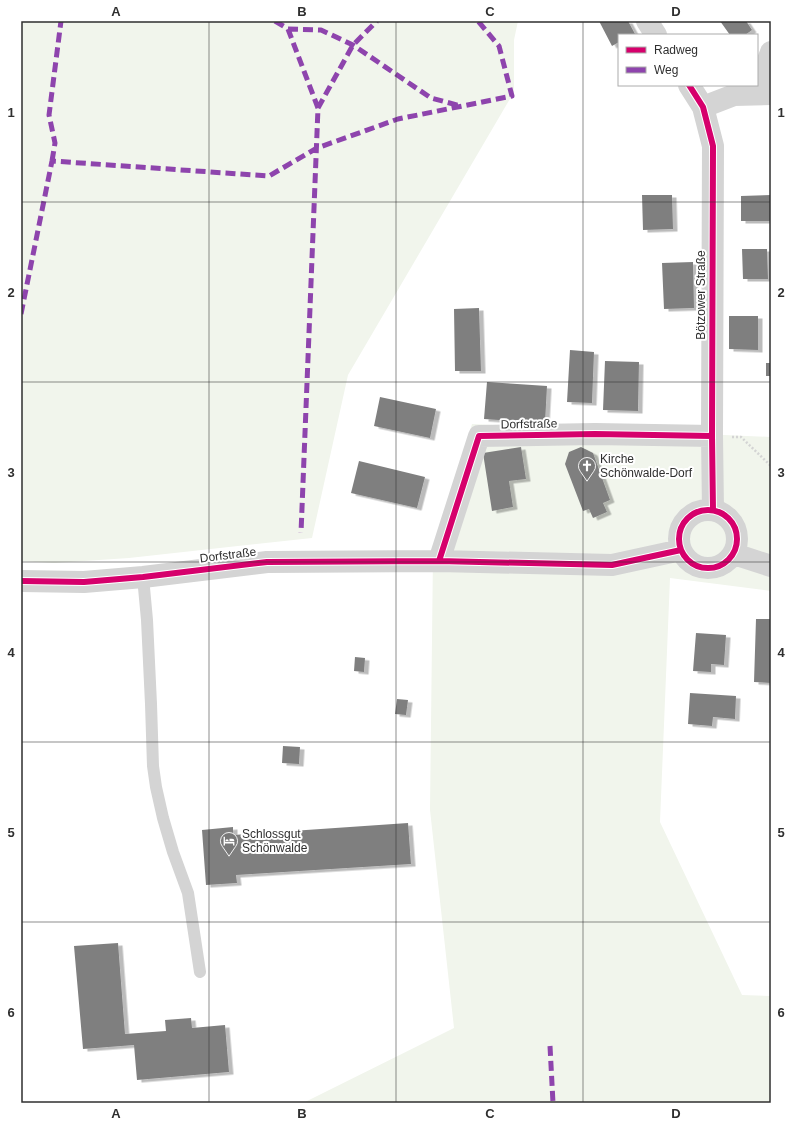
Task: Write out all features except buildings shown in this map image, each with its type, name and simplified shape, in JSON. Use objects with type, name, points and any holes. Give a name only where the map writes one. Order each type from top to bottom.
[{"type":"street","points":[[647,21],[655,34]]},
{"type":"street","points":[[703,107],[734,96],[767,94],[765,68],[771,52]]},
{"type":"street","name":"Bötzower Straße","points":[[690,86],[703,107],[713,146],[713,510]]},
{"type":"street","name":"Dorfstraße","points":[[439,561],[479,436],[595,434],[712,436]]},
{"type":"street","points":[[713,510],[722,513],[730,519],[735,526],[738,540],[734,554],[728,561],[720,567],[706,569],[693,564],[686,558],[681,550],[679,533],[688,517],[696,512],[713,510]]},
{"type":"street","name":"Dorfstraße","points":[[21,581],[84,582],[143,577],[267,562],[439,561],[612,566],[681,550]]},
{"type":"street","points":[[734,554],[771,566]]},
{"type":"lane","points":[[143,577],[147,620],[153,766],[155,780],[163,818],[188,893],[200,972]]},
{"type":"path","points":[[712,436],[741,437],[771,466]]},
{"type":"shaded area","points":[[21,21],[518,21],[514,40],[514,92],[348,375],[312,538],[129,558],[54,563],[21,561]]},
{"type":"shaded area","points":[[472,424],[771,437],[771,591],[670,578],[660,822],[742,995],[771,996],[771,1103],[303,1103],[454,1028],[430,810],[433,553]]},
{"type":"marked path","points":[[52,161],[55,143],[49,115],[61,21]]},
{"type":"marked path","points":[[275,21],[288,29],[318,108],[301,533]]},
{"type":"marked path","points":[[318,108],[353,45],[377,21]]},
{"type":"marked path","points":[[21,314],[52,161],[269,176],[317,148],[398,119],[512,96],[499,46],[478,21]]},
{"type":"marked path","points":[[288,29],[321,30],[353,45],[431,98],[461,106]]},
{"type":"marked path","points":[[550,1046],[553,1103]]},
{"type":"cycle path","points":[[690,86],[703,107],[713,146],[713,510]]},
{"type":"cycle path","points":[[439,561],[479,436],[595,434],[712,436]]},
{"type":"cycle path","points":[[702,510],[714,510],[724,514],[733,523],[737,533],[737,539],[737,545],[729,560],[714,568],[702,568],[692,564],[683,555],[679,545],[679,533],[683,523],[692,514],[702,510]]},
{"type":"cycle path","points":[[21,581],[84,582],[143,577],[267,562],[439,561],[612,565],[681,550]]},
{"type":"place","name":"Kirche Schönwalde-Dorf","points":[[587,481]]},
{"type":"place","name":"Schlossgut Schönwalde","points":[[229,856]]}]
